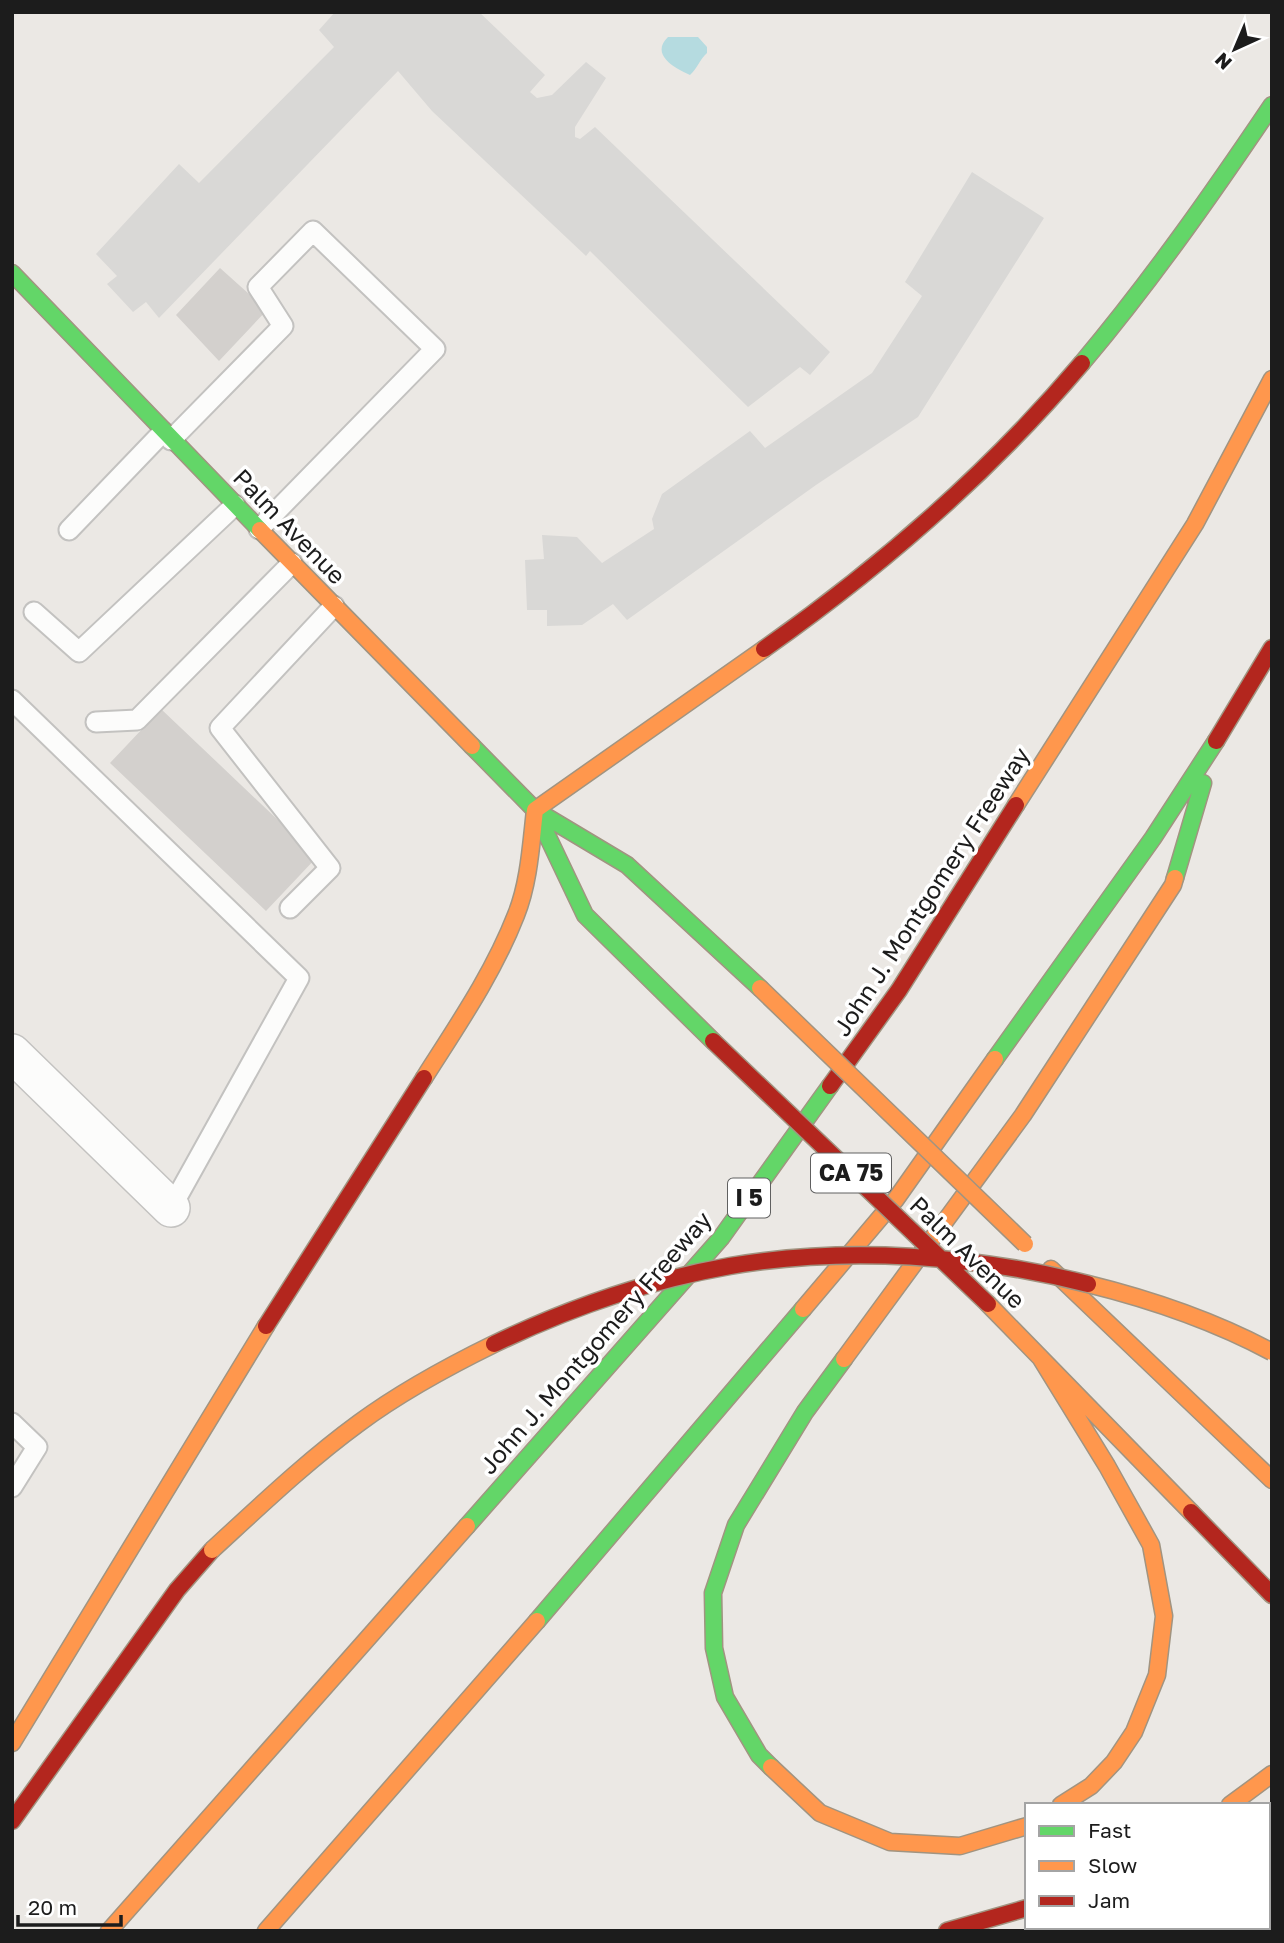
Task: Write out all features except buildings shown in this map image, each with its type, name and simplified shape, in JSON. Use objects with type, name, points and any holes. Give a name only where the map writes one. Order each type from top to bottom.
[{"type":"main road","points":[[12,1743],[273,1314],[480,990],[517,914],[527,873],[535,810],[813,615],[920,529],[1038,411],[1131,306],[1188,230],[1272,105]]},
{"type":"main road","name":"Palm Avenue","points":[[12,273],[167,436],[535,810],[627,865],[760,988],[1272,1480]]},
{"type":"main road","name":"John J. Montgomery Freeway","points":[[109,1931],[721,1238],[906,978],[1195,524],[1272,379]]},
{"type":"main road","points":[[266,1931],[599,1550],[896,1199],[1153,838],[1272,648]]},
{"type":"main road","points":[[1025,1827],[960,1846],[890,1842],[820,1813],[759,1755],[724,1697],[713,1648],[713,1593],[736,1525],[805,1412],[1023,1115],[1173,885],[1213,746]]},
{"type":"main road","name":"Palm Avenue","points":[[535,810],[585,915],[988,1304],[1272,1595]]},
{"type":"main road","points":[[12,1821],[177,1590],[212,1550],[323,1450],[414,1386],[505,1338],[558,1316],[699,1272],[745,1264],[860,1256],[927,1257],[1046,1274],[1149,1299],[1198,1317],[1272,1352]]},
{"type":"main road","points":[[1040,1357],[1107,1466],[1151,1545],[1164,1616],[1157,1675],[1133,1732],[1114,1762],[1091,1786],[1064,1803]]},
{"type":"main road","points":[[1233,1803],[1272,1774]]},
{"type":"main road","points":[[947,1931],[1025,1909]]},
{"type":"street","points":[[12,1053],[171,1208]]},
{"type":"lane","points":[[69,530],[283,326],[258,287],[313,230],[435,349],[259,530]]},
{"type":"lane","points":[[34,612],[79,652],[235,505]]},
{"type":"lane","points":[[96,722],[137,720],[292,563]]},
{"type":"lane","points":[[290,908],[330,868],[220,728],[334,606]]},
{"type":"lane","points":[[12,700],[299,978],[171,1208]]},
{"type":"lane","points":[[12,1423],[37,1447],[12,1487]]},
{"type":"shaded area","points":[[335,12],[479,12],[545,75],[530,92],[537,98],[552,95],[586,62],[606,78],[575,127],[575,137],[580,139],[595,127],[830,352],[810,375],[800,367],[748,407],[590,251],[586,256],[432,111],[398,71],[159,318],[146,302],[133,312],[107,284],[117,276],[96,254],[179,164],[199,183],[334,47],[319,30]]},
{"type":"shaded area","points":[[972,172],[1044,218],[918,417],[816,485],[627,620],[613,604],[582,625],[547,626],[547,610],[527,610],[525,560],[544,559],[542,535],[577,537],[602,563],[654,529],[652,519],[662,494],[750,431],[765,448],[872,373],[922,296],[905,282]]},
{"type":"water","points":[[668,37],[698,37],[707,47],[707,53],[690,75],[671,64],[663,55],[663,43]]},
{"type":"traffic: fast","points":[[1082,363],[1180,237],[1272,105]]},
{"type":"traffic: fast","points":[[12,273],[260,530]]},
{"type":"traffic: fast","points":[[995,1059],[1153,838],[1216,741]]},
{"type":"traffic: fast","points":[[472,746],[535,810],[627,865],[760,988]]},
{"type":"traffic: fast","points":[[1175,878],[1203,783]]},
{"type":"traffic: fast","points":[[535,810],[585,915],[713,1041]]},
{"type":"traffic: fast","points":[[467,1526],[721,1238],[830,1086]]},
{"type":"traffic: fast","points":[[537,1621],[803,1309]]},
{"type":"traffic: fast","points":[[771,1767],[759,1755],[725,1697],[714,1648],[713,1593],[736,1525],[805,1412],[844,1359]]},
{"type":"traffic: slow","points":[[1016,805],[1195,524],[1272,379]]},
{"type":"traffic: slow","points":[[260,530],[472,746]]},
{"type":"traffic: slow","points":[[424,1078],[462,1019],[507,937],[527,877],[535,810],[764,649]]},
{"type":"traffic: slow","points":[[844,1359],[1023,1115],[1175,878]]},
{"type":"traffic: slow","points":[[760,988],[1025,1244]]},
{"type":"traffic: slow","points":[[803,1309],[896,1199],[995,1059]]},
{"type":"traffic: slow","points":[[1051,1269],[1272,1480]]},
{"type":"traffic: slow","points":[[1088,1284],[1183,1312],[1272,1352]]},
{"type":"traffic: slow","points":[[988,1304],[1191,1512]]},
{"type":"traffic: slow","points":[[12,1743],[266,1326]]},
{"type":"traffic: slow","points":[[212,1550],[302,1468],[359,1423],[425,1380],[494,1344]]},
{"type":"traffic: slow","points":[[1040,1357],[1107,1466],[1151,1545],[1164,1616],[1157,1675],[1134,1732],[1114,1762],[1091,1786],[1064,1803]]},
{"type":"traffic: slow","points":[[109,1931],[467,1526]]},
{"type":"traffic: slow","points":[[266,1931],[537,1621]]},
{"type":"traffic: slow","points":[[771,1767],[820,1813],[890,1842],[960,1846],[1025,1827]]},
{"type":"traffic: slow","points":[[1233,1803],[1272,1774]]},
{"type":"traffic: jam","points":[[764,649],[850,585],[932,516],[1010,442],[1082,363]]},
{"type":"traffic: jam","points":[[1216,741],[1272,648]]},
{"type":"traffic: jam","points":[[830,1086],[899,990],[1016,805]]},
{"type":"traffic: jam","points":[[713,1041],[988,1304]]},
{"type":"traffic: jam","points":[[266,1326],[424,1078]]},
{"type":"traffic: jam","points":[[494,1344],[550,1319],[639,1288],[700,1272],[774,1260],[865,1255],[955,1260],[1045,1274],[1088,1284]]},
{"type":"traffic: jam","points":[[1191,1512],[1272,1595]]},
{"type":"traffic: jam","points":[[12,1821],[177,1590],[212,1550]]},
{"type":"traffic: jam","points":[[947,1931],[1025,1909]]}]
